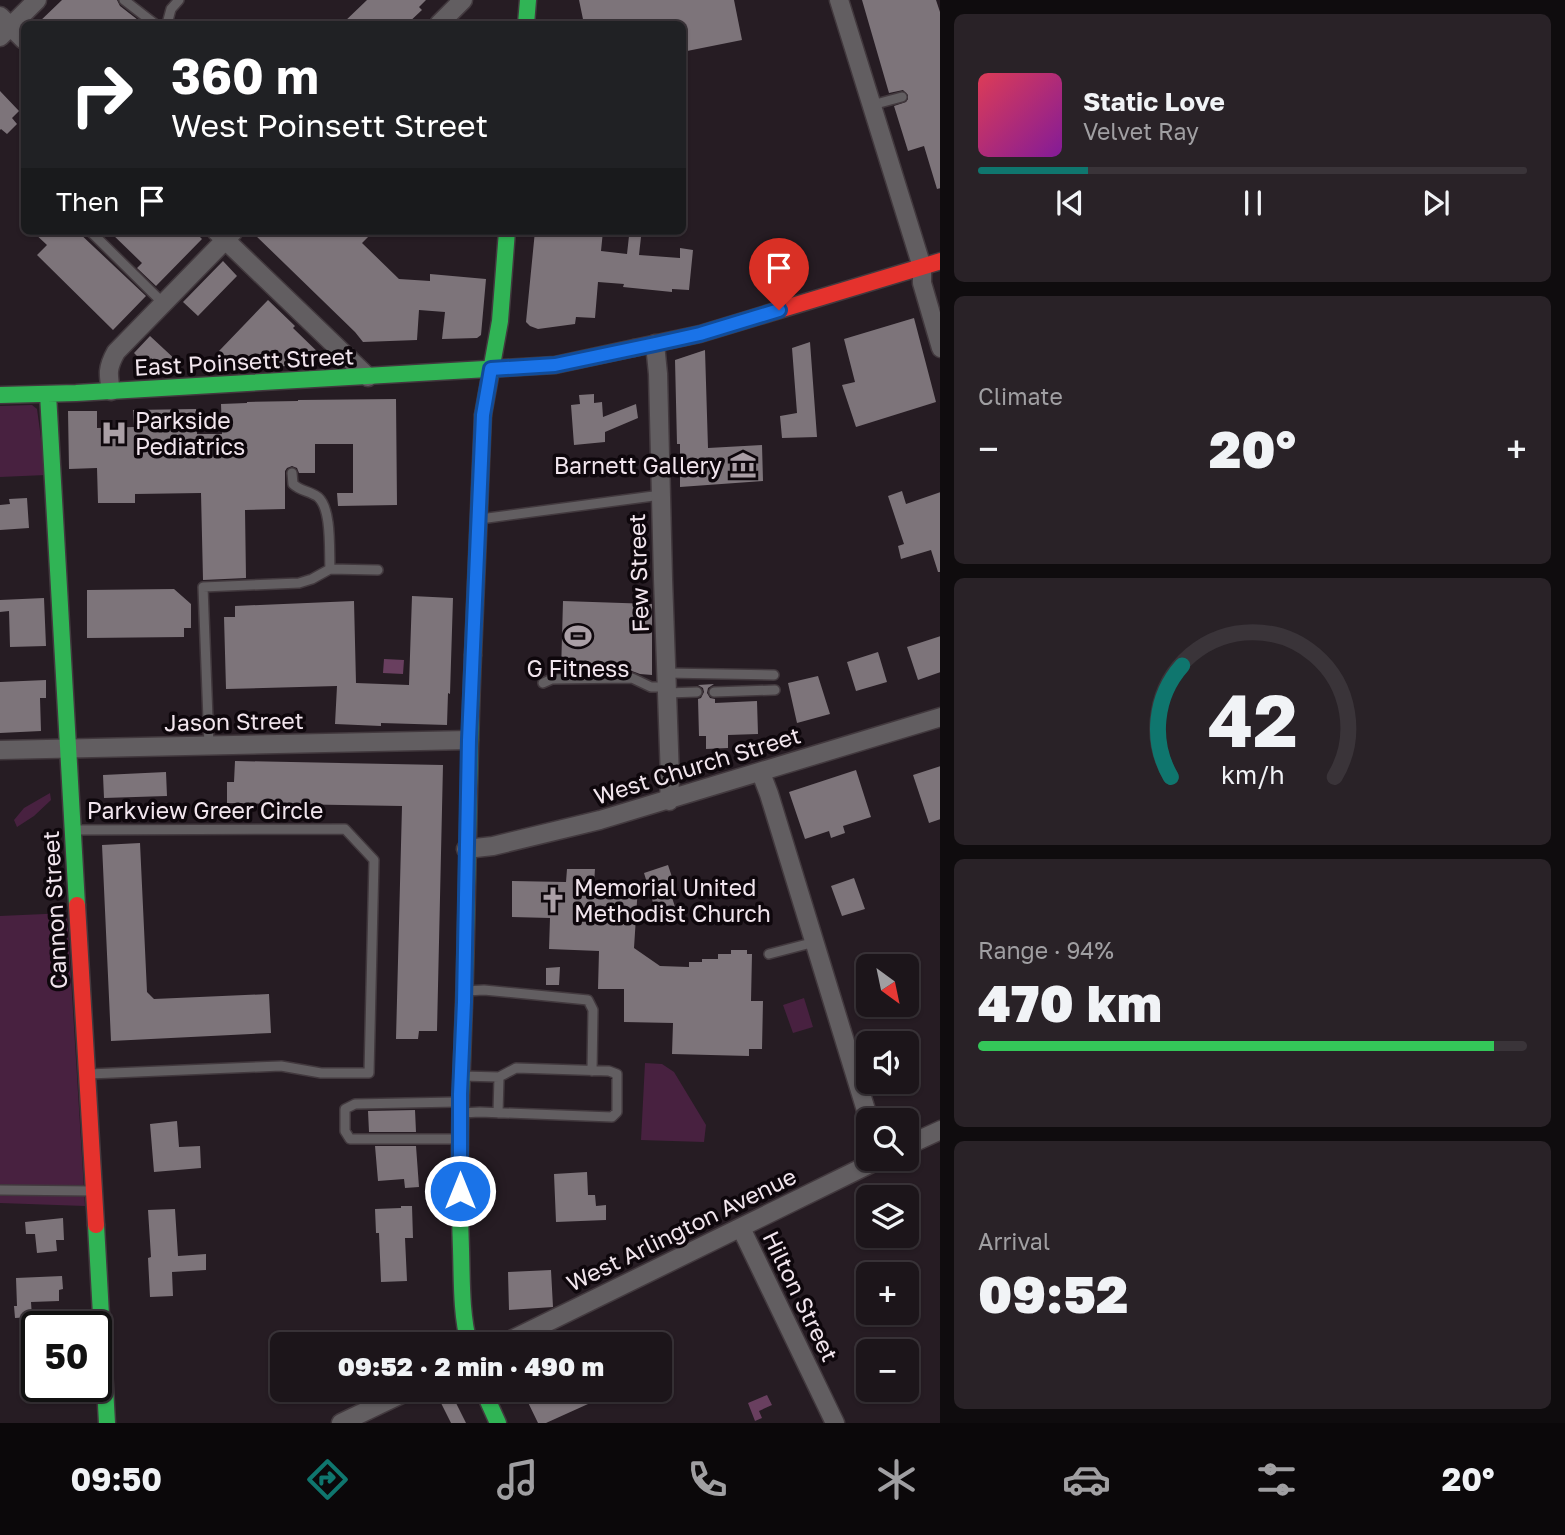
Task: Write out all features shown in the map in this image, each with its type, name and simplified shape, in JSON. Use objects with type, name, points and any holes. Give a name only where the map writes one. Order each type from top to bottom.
[{"type":"main road","points":[[526,21],[528,0]]},
{"type":"main road","points":[[466,1332],[460,1108],[469,740],[483,415],[500,321],[507,235]]},
{"type":"main road","name":"East Poinsett Street","points":[[0,396],[555,365],[700,334],[940,261]]},
{"type":"main road","name":"Cannon Street","points":[[48,394],[107,1423]]},
{"type":"main road","points":[[488,1402],[498,1423]]},
{"type":"street","points":[[21,38],[4,27],[37,0]]},
{"type":"street","points":[[442,21],[463,0]]},
{"type":"street","points":[[839,0],[922,267],[922,284],[940,348]]},
{"type":"street","points":[[111,391],[108,370],[116,352],[224,235]]},
{"type":"street","points":[[226,235],[368,377]]},
{"type":"street","name":"Few Street","points":[[655,344],[669,801]]},
{"type":"street","points":[[335,379],[346,356]]},
{"type":"street","name":"West Church Street","points":[[466,849],[493,846],[669,801],[940,717]]},
{"type":"street","name":"Jason Street","points":[[0,750],[469,740]]},
{"type":"street","points":[[761,773],[865,1108]]},
{"type":"street","points":[[919,1140],[940,1130]]},
{"type":"street","name":"West Arlington Avenue","points":[[528,1332],[857,1171]]},
{"type":"street","name":"Hilton Street","points":[[741,1228],[835,1423]]},
{"type":"street","points":[[341,1423],[385,1402]]},
{"type":"lane","points":[[124,0],[151,21]]},
{"type":"lane","points":[[168,21],[171,9],[180,0]]},
{"type":"lane","points":[[872,105],[902,97]]},
{"type":"lane","points":[[94,235],[163,303]]},
{"type":"lane","points":[[292,473],[293,484],[298,489],[314,495],[324,505],[330,569]]},
{"type":"lane","points":[[479,519],[661,495]]},
{"type":"lane","points":[[209,746],[203,587],[299,583],[330,569],[378,570]]},
{"type":"lane","points":[[543,683],[552,678],[632,678],[651,687],[774,675]]},
{"type":"lane","points":[[666,684],[697,692]]},
{"type":"lane","points":[[715,692],[775,690]]},
{"type":"lane","name":"Parkview Greer Circle","points":[[72,830],[345,829],[374,860],[369,1073],[321,1073],[281,1066],[87,1074]]},
{"type":"lane","points":[[769,954],[815,942]]},
{"type":"lane","points":[[464,991],[484,990],[587,1000],[593,1010],[592,1071]]},
{"type":"lane","points":[[460,1139],[350,1139],[345,1131],[345,1109],[355,1104],[612,1117],[617,1112],[617,1074],[609,1071],[516,1068],[499,1077],[461,1076]]},
{"type":"lane","points":[[498,1113],[499,1077]]},
{"type":"lane","points":[[0,1190],[94,1191]]},
{"type":"shaded area","points":[[32,405],[37,409],[46,475],[0,477],[0,406]]},
{"type":"shaded area","points":[[384,659],[404,660],[403,674],[383,673]]},
{"type":"shaded area","points":[[50,793],[51,800],[17,827],[14,820],[24,808]]},
{"type":"shaded area","points":[[67,913],[85,1206],[0,1203],[0,916]]},
{"type":"shaded area","points":[[804,998],[813,1027],[793,1033],[783,1005]]},
{"type":"shaded area","points":[[645,1063],[662,1064],[674,1072],[706,1125],[704,1142],[641,1140]]},
{"type":"shaded area","points":[[767,1395],[772,1405],[759,1411],[762,1418],[755,1421],[748,1403]]},
{"type":"building","points":[[62,0],[117,0],[120,6],[138,20],[136,21],[40,21]]},
{"type":"building","points":[[367,0],[426,0],[419,7],[422,10],[410,21],[345,21]]},
{"type":"building","points":[[579,0],[734,0],[742,40],[686,51],[686,21],[583,21]]},
{"type":"building","points":[[862,0],[936,0],[940,12],[940,188],[937,189],[924,146],[908,151],[894,106],[906,102],[908,95],[903,90],[889,93]]},
{"type":"building","points":[[0,91],[19,111],[12,118],[17,124],[7,134],[0,130]]},
{"type":"building","points":[[36,235],[81,235],[146,296],[113,330],[37,255],[47,245]]},
{"type":"building","points":[[113,235],[198,235],[202,239],[156,286],[137,268],[142,263]]},
{"type":"building","points":[[255,235],[370,235],[362,243],[399,279],[430,281],[430,274],[486,279],[481,335],[477,338],[442,339],[445,312],[419,310],[417,340],[363,342]]},
{"type":"building","points":[[535,235],[603,235],[601,251],[627,254],[629,236],[641,237],[639,255],[680,258],[680,248],[693,250],[689,290],[672,289],[672,292],[598,282],[595,318],[576,317],[575,324],[538,329],[526,322]]},
{"type":"building","points":[[223,261],[237,276],[198,316],[183,302]]},
{"type":"building","points":[[268,300],[326,360],[325,364],[248,368],[236,356],[230,362],[219,351]]},
{"type":"building","points":[[914,318],[936,402],[856,427],[842,385],[855,382],[844,339]]},
{"type":"building","points":[[150,336],[178,362],[168,372],[151,358],[145,364],[134,353]]},
{"type":"building","points":[[810,342],[817,437],[782,438],[780,416],[797,413],[792,348]]},
{"type":"building","points":[[705,350],[708,448],[762,445],[763,481],[680,487],[675,360]]},
{"type":"building","points":[[594,394],[594,403],[602,402],[603,417],[636,404],[638,418],[605,432],[605,442],[574,445],[571,405],[580,404],[579,395]]},
{"type":"building","points":[[396,399],[397,505],[338,506],[337,493],[353,493],[353,444],[315,444],[315,473],[299,473],[297,468],[292,466],[285,471],[285,509],[245,510],[246,578],[203,580],[201,493],[135,494],[135,503],[98,503],[97,468],[69,469],[68,411],[97,411],[97,428],[134,427],[133,410],[196,409],[197,434],[222,434],[221,404]]},
{"type":"building","points":[[902,491],[906,504],[940,492],[940,572],[931,550],[901,559],[898,546],[904,544],[888,496]]},
{"type":"building","points":[[27,498],[29,528],[0,530],[0,505],[10,504],[9,499]]},
{"type":"building","points":[[174,589],[191,604],[191,628],[184,628],[184,637],[87,638],[87,590]]},
{"type":"building","points":[[412,596],[453,598],[447,725],[335,724],[337,686],[226,689],[224,617],[235,617],[235,606],[354,601],[356,683],[409,685]]},
{"type":"building","points":[[44,598],[46,646],[10,647],[9,611],[0,612],[0,600]]},
{"type":"building","points":[[563,601],[652,604],[652,675],[632,671],[561,672]]},
{"type":"building","points":[[940,636],[940,672],[918,680],[907,647]]},
{"type":"building","points":[[878,652],[887,682],[856,691],[847,662]]},
{"type":"building","points":[[818,676],[830,714],[797,723],[788,683]]},
{"type":"building","points":[[46,680],[46,698],[40,698],[41,731],[0,733],[0,682]]},
{"type":"building","points":[[714,684],[708,688],[707,693],[710,698],[715,699],[715,703],[757,701],[758,734],[728,735],[728,748],[706,749],[706,736],[699,736],[698,699],[704,692],[698,685]]},
{"type":"building","points":[[235,761],[443,765],[437,1031],[419,1031],[418,1039],[396,1039],[402,806],[227,803],[227,782],[234,782]]},
{"type":"building","points":[[940,766],[940,819],[929,823],[913,775]]},
{"type":"building","points":[[856,770],[871,817],[843,826],[845,833],[831,838],[829,831],[805,839],[789,792]]},
{"type":"building","points":[[166,772],[167,796],[104,798],[103,775]]},
{"type":"building","points":[[140,843],[147,992],[154,999],[269,994],[271,1033],[111,1041],[102,845]]},
{"type":"building","points":[[668,865],[673,880],[667,882],[677,913],[658,919],[644,873]]},
{"type":"building","points":[[567,869],[595,869],[594,884],[638,886],[634,948],[660,966],[689,967],[689,962],[718,959],[718,954],[731,954],[731,950],[747,950],[747,954],[752,954],[751,1001],[763,1001],[762,1049],[749,1049],[749,1056],[672,1054],[673,1023],[624,1022],[624,989],[598,989],[599,951],[549,949],[550,918],[512,917],[512,881],[566,882]]},
{"type":"building","points":[[854,878],[865,909],[842,916],[831,886]]},
{"type":"building","points":[[560,967],[559,985],[546,985],[546,968]]},
{"type":"building","points":[[415,1110],[416,1132],[369,1132],[368,1111]]},
{"type":"building","points":[[177,1121],[179,1147],[200,1146],[201,1168],[154,1172],[150,1124]]},
{"type":"building","points":[[375,1146],[416,1146],[419,1187],[405,1188],[404,1179],[378,1181]]},
{"type":"building","points":[[587,1172],[588,1195],[595,1195],[596,1206],[606,1205],[606,1220],[556,1222],[554,1174]]},
{"type":"building","points":[[412,1206],[413,1238],[405,1238],[407,1281],[381,1282],[375,1209]]},
{"type":"building","points":[[175,1209],[178,1256],[206,1254],[206,1270],[172,1272],[173,1296],[150,1297],[148,1210]]},
{"type":"building","points":[[63,1218],[64,1240],[56,1240],[57,1251],[37,1253],[35,1234],[26,1234],[25,1222]]},
{"type":"building","points":[[551,1270],[553,1307],[509,1310],[508,1272]]},
{"type":"building","points":[[62,1276],[63,1289],[59,1290],[59,1301],[31,1302],[32,1311],[21,1311],[21,1318],[15,1318],[16,1278]]},
{"type":"building","points":[[440,1402],[456,1402],[466,1423],[451,1423]]},
{"type":"building","points":[[528,1402],[592,1402],[546,1423],[538,1423]]},
{"type":"traffic: fast","points":[[526,21],[528,0]]},
{"type":"traffic: fast","points":[[483,415],[500,321],[507,235]]},
{"type":"traffic: fast","points":[[0,395],[76,393],[555,365],[634,348]]},
{"type":"traffic: fast","points":[[48,394],[77,905]]},
{"type":"traffic: fast","points":[[467,1332],[462,1297],[460,1158],[473,655]]},
{"type":"traffic: fast","points":[[96,1225],[107,1423]]},
{"type":"traffic: fast","points":[[488,1402],[498,1423]]},
{"type":"traffic: slow","points":[[473,655],[483,415]]},
{"type":"traffic: jam","points":[[634,348],[700,334],[940,261]]},
{"type":"traffic: jam","points":[[77,905],[96,1225]]},
{"type":"place","name":"Parkside Pediatrics","points":[[114,433]]},
{"type":"place","name":"Barnett Gallery","points":[[743,465]]},
{"type":"place","name":"G Fitness","points":[[578,636]]},
{"type":"place","name":"Memorial United Methodist Church","points":[[553,900]]},
{"type":"route","points":[[460,1191],[469,740],[483,415],[491,369],[555,365],[700,334],[779,310]]}]
